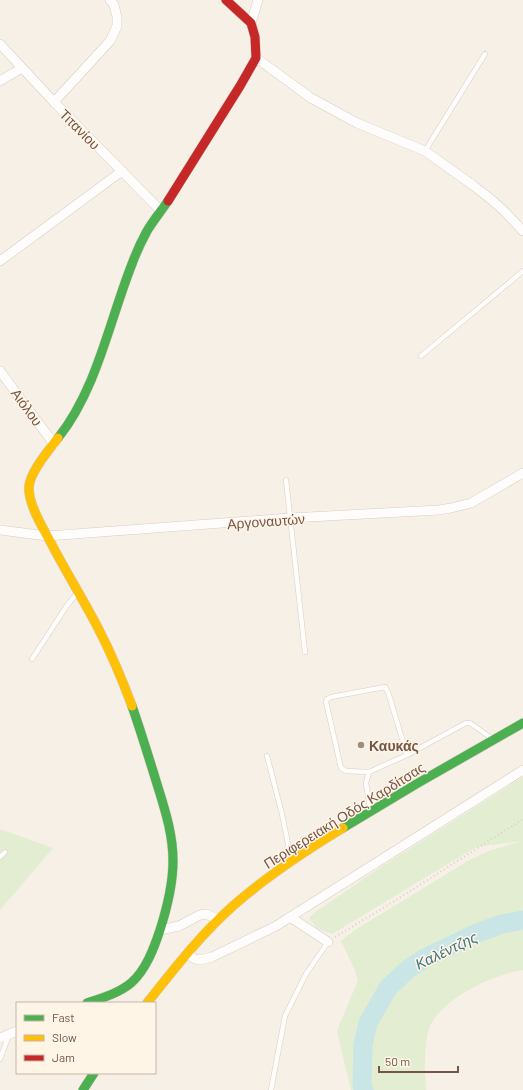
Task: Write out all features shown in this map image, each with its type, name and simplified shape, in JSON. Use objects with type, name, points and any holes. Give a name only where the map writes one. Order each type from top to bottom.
[{"type":"street","points":[[54,102],[110,41],[117,26],[117,17],[114,6],[110,0]]},
{"type":"street","points":[[90,1002],[122,989],[135,979],[147,962],[160,930],[172,883],[172,842],[170,829],[143,737],[126,690],[104,640],[33,508],[29,494],[29,485],[35,471],[72,419],[82,400],[98,362],[131,266],[148,230],[240,86],[256,58],[255,36],[250,23],[226,0]]},
{"type":"street","points":[[250,23],[258,0]]},
{"type":"street","name":"Τιτανίου","points":[[0,44],[54,102],[161,211]]},
{"type":"street","points":[[256,58],[311,98],[357,123],[425,152],[493,201],[523,231]]},
{"type":"street","points":[[0,81],[22,68]]},
{"type":"street","points":[[0,261],[122,171]]},
{"type":"street","name":"Αιόλου","points":[[0,371],[54,444]]},
{"type":"street","name":"Αργοναυτών","points":[[0,530],[47,536],[451,508],[471,503],[523,473]]},
{"type":"street","name":"Περιφερειακή Οδός Καρδίτσας","points":[[148,1002],[218,919],[245,896],[292,861],[371,811],[523,723]]},
{"type":"street","points":[[188,953],[193,958],[199,960],[212,957],[271,928],[523,770]]},
{"type":"street","points":[[160,930],[179,926],[200,915],[206,914],[218,919]]},
{"type":"street","points":[[290,917],[328,942]]},
{"type":"street","points":[[83,1090],[93,1074]]},
{"type":"lane","points":[[425,152],[485,54]]},
{"type":"lane","points":[[421,356],[523,271]]},
{"type":"lane","points":[[286,480],[305,652]]},
{"type":"lane","points":[[32,660],[78,591]]},
{"type":"lane","points":[[407,755],[385,686],[327,699],[326,702],[341,768],[346,771],[369,772],[407,755],[466,723],[470,723],[494,740]]},
{"type":"lane","points":[[267,756],[292,861]]},
{"type":"lane","points":[[369,772],[366,783],[371,811]]},
{"type":"lane","points":[[0,858],[4,852]]},
{"type":"lane","points":[[271,1090],[285,1016],[306,974],[328,942]]},
{"type":"lane","points":[[0,1059],[9,1035]]},
{"type":"path","points":[[328,942],[523,819]]},
{"type":"green space","points":[[523,777],[523,970],[511,972],[469,990],[456,998],[435,1018],[429,1029],[426,1044],[426,1090],[351,1090],[337,1031],[358,980],[341,941],[355,930],[468,861],[489,851],[522,841],[476,847],[332,934],[317,928],[309,918],[384,865]]},
{"type":"green space","points":[[0,829],[53,848],[0,910]]},
{"type":"waterway","name":"Καλέντζης","points":[[364,1090],[362,1085],[363,1045],[368,1023],[388,988],[407,970],[425,958],[477,933],[502,924],[523,920]]},
{"type":"traffic: fast","points":[[58,438],[83,398],[101,354],[124,286],[145,235],[168,201]]},
{"type":"traffic: fast","points":[[90,1002],[121,990],[131,983],[141,972],[158,937],[171,887],[173,851],[168,822],[132,706]]},
{"type":"traffic: fast","points":[[343,828],[523,723]]},
{"type":"traffic: fast","points":[[83,1090],[93,1074]]},
{"type":"traffic: slow","points":[[58,438],[40,461],[30,481],[29,494],[33,508],[40,523],[103,637],[132,706]]},
{"type":"traffic: slow","points":[[148,1002],[199,940],[234,905],[287,864],[343,828]]},
{"type":"traffic: jam","points":[[168,201],[256,58],[255,37],[251,23],[226,0]]},
{"type":"place","name":"Καυκάς","points":[[361,745]]}]
